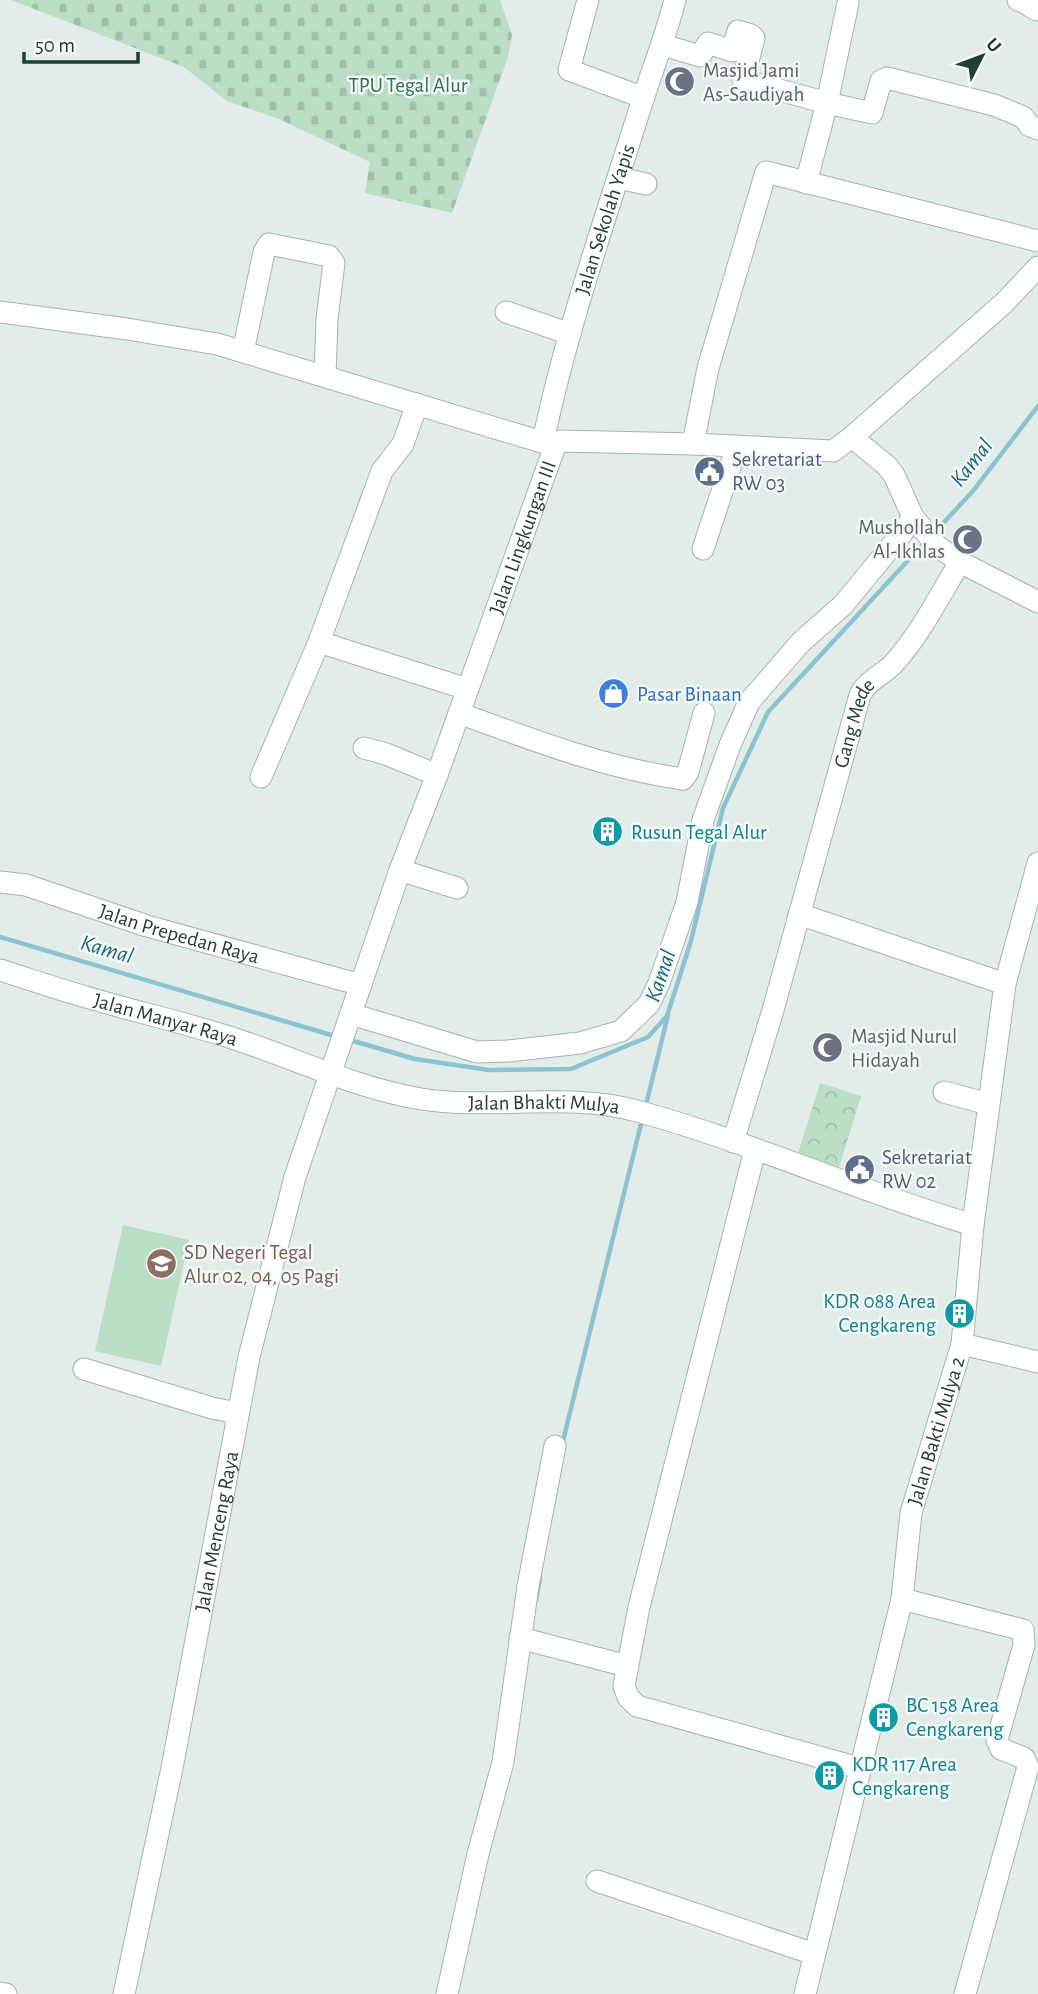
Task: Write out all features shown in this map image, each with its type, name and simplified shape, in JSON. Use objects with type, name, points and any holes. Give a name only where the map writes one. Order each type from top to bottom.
[{"type":"street","points":[[587,0],[569,70],[644,98]]},
{"type":"street","name":"Jalan Sekolah Yapis","points":[[549,444],[553,393],[675,0]]},
{"type":"street","points":[[1018,0],[1027,2],[1033,9],[1038,10]]},
{"type":"street","points":[[806,183],[827,103],[848,3]]},
{"type":"street","points":[[663,45],[700,56],[708,43],[732,51],[738,31],[754,38],[743,80],[872,113],[881,81],[887,78],[994,105],[1023,117],[1030,126],[1038,129]]},
{"type":"street","points":[[693,444],[708,368],[763,176],[768,172],[1038,241]]},
{"type":"street","points":[[619,178],[646,184]]},
{"type":"street","points":[[243,352],[264,252],[269,244],[329,256],[334,263],[327,319],[326,376]]},
{"type":"street","name":"Jalan Lingkungan III","points":[[334,1063],[400,870],[467,690],[549,444],[561,441],[693,444],[833,451],[852,438],[1004,303],[1038,267]]},
{"type":"street","points":[[0,312],[217,344],[549,444]]},
{"type":"street","points":[[506,312],[570,334]]},
{"type":"street","points":[[261,777],[319,642],[382,471],[402,444],[417,404]]},
{"type":"street","points":[[852,438],[887,466],[915,520],[937,546],[960,562],[1038,602]]},
{"type":"street","points":[[703,550],[737,446]]},
{"type":"street","points":[[350,1018],[477,1052],[580,1043],[621,1031],[633,1021],[655,995],[662,976],[687,902],[703,820],[748,702],[801,642],[843,605],[915,520]]},
{"type":"street","name":"Gang Mede","points":[[733,1142],[773,1010],[860,695],[906,648],[960,562]]},
{"type":"street","points":[[319,642],[467,690]]},
{"type":"street","points":[[459,713],[552,747],[672,777],[688,772],[704,713]]},
{"type":"street","points":[[364,748],[437,775]]},
{"type":"street","name":"Jalan Bakti Mulya 2","points":[[805,1994],[902,1599],[911,1513],[962,1344],[973,1225],[1005,984],[1038,863]]},
{"type":"street","points":[[400,870],[457,888]]},
{"type":"street","name":"Jalan Prepedan Raya","points":[[0,882],[26,885],[147,926],[361,985]]},
{"type":"street","points":[[799,914],[1005,984]]},
{"type":"street","name":"Jalan Manyar Raya","points":[[0,970],[88,998],[334,1063]]},
{"type":"street","name":"Jalan Bhakti Mulya","points":[[334,1063],[381,1090],[420,1099],[464,1103],[587,1103],[635,1110],[733,1142],[908,1206],[973,1225]]},
{"type":"street","name":"Jalan Menceng Raya","points":[[124,1994],[172,1768],[249,1357],[295,1177],[334,1063]]},
{"type":"street","points":[[944,1092],[988,1104]]},
{"type":"street","points":[[755,1150],[639,1607],[625,1691],[637,1706],[859,1768]]},
{"type":"street","points":[[962,1344],[1038,1362]]},
{"type":"street","points":[[84,1369],[212,1408],[237,1413]]},
{"type":"street","points":[[447,1994],[478,1854],[503,1762],[527,1640],[528,1586],[555,1446]]},
{"type":"street","points":[[902,1599],[1023,1630],[1024,1645],[997,1740],[1002,1749],[1024,1758],[1028,1768],[965,1994]]},
{"type":"street","points":[[527,1640],[627,1667]]},
{"type":"street","points":[[597,1881],[814,1954]]},
{"type":"street","points":[[0,1993],[6,1994]]},
{"type":"green space","name":"TPU Tegal Alur","points":[[11,0],[500,0],[512,35],[508,57],[452,213],[365,193],[370,162],[279,119],[227,101],[184,67]]},
{"type":"green space","points":[[820,1083],[861,1096],[835,1180],[794,1166]]},
{"type":"green space","points":[[123,1225],[189,1240],[161,1366],[95,1351]]},
{"type":"waterway","name":"Kamal","points":[[935,532],[973,491],[1038,406]]},
{"type":"waterway","name":"Kamal","points":[[350,1040],[415,1059],[489,1070],[571,1069],[648,1037],[667,1016],[691,941],[723,808],[768,712],[926,541]]},
{"type":"waterway","name":"Kamal","points":[[0,937],[338,1037]]},
{"type":"waterway","points":[[645,1109],[668,1015]]},
{"type":"waterway","points":[[562,1445],[642,1120]]},
{"type":"waterway","points":[[536,1600],[540,1578]]},
{"type":"place","name":"Masjid Jami As-Saudiyah","points":[[680,82]]},
{"type":"place","name":"Sekretariat RW 03","points":[[709,471]]},
{"type":"place","name":"Mushollah Al-Ikhlas","points":[[968,539]]},
{"type":"place","name":"Pasar Binaan","points":[[614,694]]},
{"type":"place","name":"Rusun Tegal Alur","points":[[608,832]]},
{"type":"place","name":"Masjid Nurul Hidayah","points":[[828,1048]]},
{"type":"place","name":"Sekretariat RW 02","points":[[859,1169]]},
{"type":"place","name":"SD Negeri Tegal Alur 02, 04, 05 Pagi","points":[[161,1264]]},
{"type":"place","name":"KDR 088 Area Cengkareng","points":[[959,1313]]},
{"type":"place","name":"BC 158 Area Cengkareng","points":[[883,1717]]},
{"type":"place","name":"KDR 117 Area Cengkareng","points":[[829,1776]]}]
